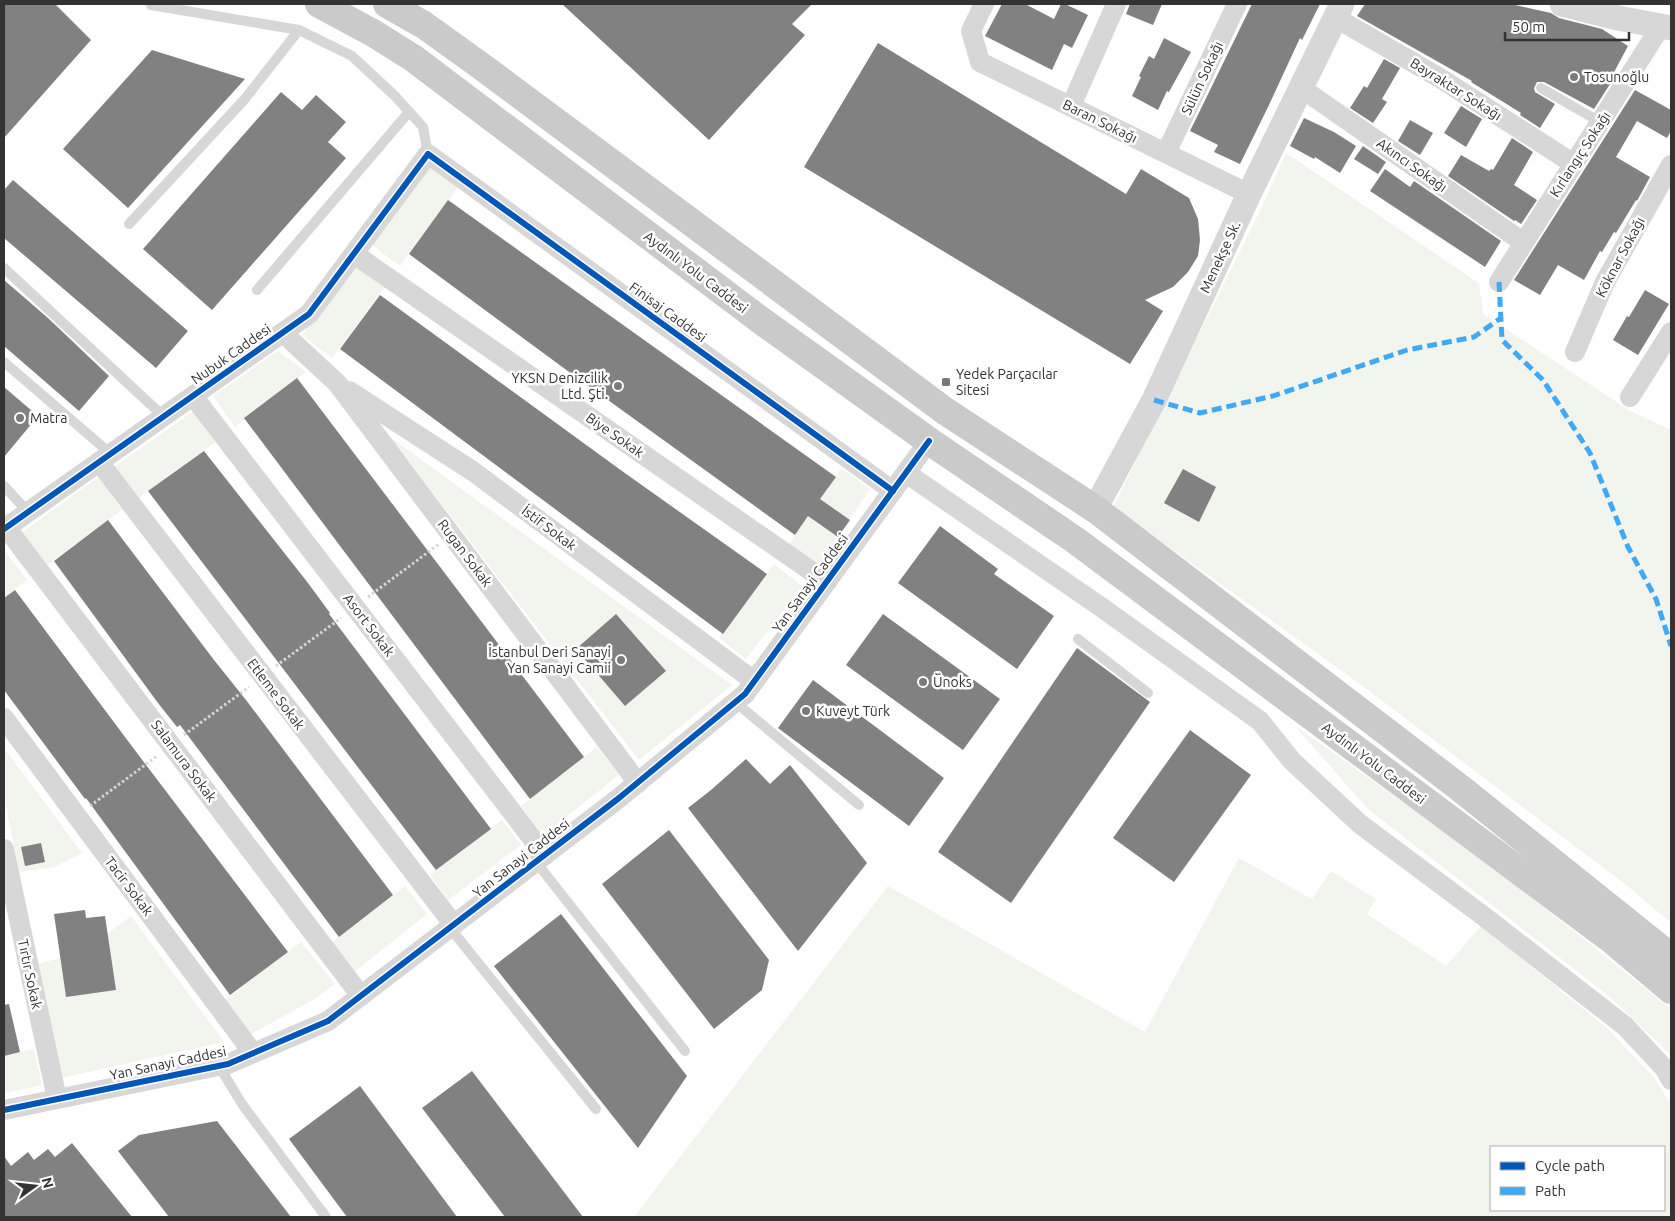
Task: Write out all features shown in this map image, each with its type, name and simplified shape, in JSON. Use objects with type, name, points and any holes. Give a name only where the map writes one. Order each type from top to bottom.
[{"type":"main road","name":"Aydınlı Yolu Caddesi","points":[[318,4],[373,33],[413,58],[763,322],[929,441],[1075,540],[1612,940],[1671,990]]},
{"type":"main road","points":[[387,4],[424,25],[481,66],[945,411],[1095,509],[1460,788],[1671,957]]},
{"type":"main road","points":[[1075,540],[1095,509]]},
{"type":"street","name":"Baran Sokağı","points":[[984,4],[971,31],[980,62],[1249,194]]},
{"type":"street","points":[[1071,106],[1116,4]]},
{"type":"street","name":"Sülün Sokağı","points":[[1166,153],[1237,4]]},
{"type":"street","points":[[1562,4],[1631,12],[1666,27]]},
{"type":"street","name":"Menekşe Sk.","points":[[1095,509],[1154,400],[1249,194],[1339,11]]},
{"type":"street","name":"Bayraktar Sokağı","points":[[1339,11],[1574,164]]},
{"type":"street","name":"Kırlangıç Sokağı","points":[[1499,282],[1600,122],[1666,27]]},
{"type":"street","name":"Akıncı Sokağı","points":[[1301,88],[1523,242]]},
{"type":"street","name":"Nubuk Caddesi","points":[[5,528],[309,314],[428,154]]},
{"type":"street","name":"Finisaj Caddesi","points":[[428,154],[893,491]]},
{"type":"street","name":"Köknar Sokağı","points":[[1575,352],[1605,282],[1671,164]]},
{"type":"street","name":"Biye Sokak","points":[[354,254],[826,582]]},
{"type":"street","name":"Rugan Sokak","points":[[283,332],[337,384],[638,783]]},
{"type":"street","points":[[1630,397],[1671,332]]},
{"type":"street","name":"İstif Sokak","points":[[337,384],[474,472],[754,681]]},
{"type":"street","name":"Asort Sokak","points":[[193,396],[541,859]]},
{"type":"street","name":"Yan Sanayi Caddesi","points":[[4,1110],[228,1064],[328,1021],[638,783],[744,694],[929,441]]},
{"type":"street","name":"Etleme Sokak","points":[[105,458],[452,926]]},
{"type":"street","points":[[906,473],[1101,607],[1260,721],[1292,761],[1360,824],[1486,918],[1625,1026],[1665,1069],[1671,1080]]},
{"type":"street","name":"Salamura Sokak","points":[[5,528],[361,996]]},
{"type":"street","name":"Tacir Sokak","points":[[4,718],[254,1053]]},
{"type":"street","name":"Tırtır Sokak","points":[[4,849],[57,1099]]},
{"type":"lane","points":[[151,4],[300,30],[352,56],[395,96],[423,127],[428,154]]},
{"type":"lane","points":[[129,224],[244,100],[300,30]]},
{"type":"lane","points":[[1541,88],[1600,122]]},
{"type":"lane","points":[[257,290],[409,112]]},
{"type":"lane","points":[[4,268],[163,416]]},
{"type":"lane","points":[[4,362],[105,458]]},
{"type":"lane","points":[[4,486],[28,512]]},
{"type":"lane","points":[[1078,639],[1148,693]]},
{"type":"lane","points":[[735,702],[859,805]]},
{"type":"lane","points":[[541,859],[685,1051]]},
{"type":"lane","points":[[452,926],[596,1109]]},
{"type":"lane","points":[[219,1066],[242,1104],[326,1217]]},
{"type":"shaded area","points":[[1286,153],[1479,283],[1483,314],[1630,411],[1671,430],[1671,923],[1625,884],[1349,676],[1113,507],[1260,211]]},
{"type":"shaded area","points":[[430,166],[458,187],[400,266],[372,245]]},
{"type":"shaded area","points":[[355,264],[386,286],[332,358],[302,335]]},
{"type":"shaded area","points":[[278,351],[306,372],[235,427],[213,396]]},
{"type":"shaded area","points":[[195,410],[217,441],[136,500],[114,467]]},
{"type":"shaded area","points":[[390,437],[732,685],[639,760]]},
{"type":"shaded area","points":[[841,469],[870,489],[819,564],[789,544]]},
{"type":"shaded area","points":[[98,477],[122,510],[43,568],[19,535]]},
{"type":"shaded area","points":[[4,552],[27,580],[4,598]]},
{"type":"shaded area","points":[[774,564],[802,586],[746,659],[719,638]]},
{"type":"shaded area","points":[[1294,725],[1482,858],[1671,1009],[1671,1055],[1609,996],[1368,809]]},
{"type":"shaded area","points":[[597,747],[619,775],[543,835],[521,806]]},
{"type":"shaded area","points":[[4,748],[82,853],[54,867],[19,872],[4,796]]},
{"type":"shaded area","points":[[502,820],[521,845],[448,900],[430,875]]},
{"type":"shaded area","points":[[1239,858],[1312,899],[1331,871],[1376,899],[1367,914],[1446,966],[1481,926],[1608,1029],[1655,1079],[1671,1104],[1671,1217],[634,1217],[888,886],[1145,1032]]},
{"type":"shaded area","points":[[405,886],[427,914],[354,972],[331,943]]},
{"type":"shaded area","points":[[131,916],[224,1042],[61,1078],[38,964],[60,958],[66,997],[116,990],[107,934]]},
{"type":"shaded area","points":[[301,942],[335,984],[313,1000],[251,1034],[224,1000]]},
{"type":"shaded area","points":[[34,1049],[42,1085],[4,1093],[4,1056]]},
{"type":"building","points":[[4,4],[55,4],[91,40],[4,138]]},
{"type":"building","points":[[562,4],[812,4],[792,24],[805,35],[709,140]]},
{"type":"building","points":[[1002,4],[1025,4],[1054,19],[1061,4],[1065,4],[1088,15],[1072,48],[1064,44],[1052,70],[985,36]]},
{"type":"building","points":[[1130,4],[1162,4],[1153,25],[1126,14]]},
{"type":"building","points":[[1252,4],[1320,4],[1302,40],[1300,38],[1240,164],[1214,152],[1218,145],[1190,131]]},
{"type":"building","name":"Tosunoğlu","points":[[1365,4],[1511,4],[1551,13],[1559,18],[1602,29],[1628,46],[1612,76],[1614,78],[1594,109],[1544,82],[1537,82],[1534,88],[1535,92],[1555,104],[1540,128],[1520,115],[1521,113],[1472,81],[1357,16]]},
{"type":"building","points":[[1164,38],[1191,52],[1169,92],[1167,91],[1158,110],[1132,96],[1149,56],[1154,59]]},
{"type":"building","points":[[878,43],[1126,194],[1141,169],[1189,198],[1198,219],[1200,240],[1198,256],[1188,272],[1173,287],[1145,300],[1163,311],[1130,364],[804,167]]},
{"type":"building","points":[[152,50],[245,79],[128,208],[63,149]]},
{"type":"building","points":[[1384,59],[1400,68],[1382,99],[1387,102],[1373,123],[1350,108],[1364,86],[1367,88]]},
{"type":"building","points":[[1635,90],[1671,110],[1671,131],[1667,138],[1637,121],[1616,157],[1650,177],[1616,233],[1614,232],[1602,252],[1600,251],[1584,280],[1558,265],[1540,295],[1514,280]]},
{"type":"building","points":[[281,92],[302,110],[316,95],[346,122],[328,142],[346,158],[212,310],[143,249]]},
{"type":"building","points":[[1461,106],[1482,119],[1466,147],[1444,133]]},
{"type":"building","points":[[1304,118],[1334,132],[1356,146],[1340,173],[1315,157],[1314,159],[1290,146]]},
{"type":"building","points":[[1410,120],[1433,133],[1420,155],[1398,141]]},
{"type":"building","points":[[1512,138],[1533,152],[1514,185],[1537,200],[1521,224],[1448,176],[1461,155],[1489,171],[1493,170]]},
{"type":"building","points":[[1363,146],[1386,162],[1378,174],[1354,159]]},
{"type":"building","points":[[1385,169],[1410,187],[1414,181],[1501,241],[1485,267],[1370,191]]},
{"type":"building","points":[[13,180],[188,331],[156,368],[4,238],[4,190]]},
{"type":"building","points":[[448,200],[836,477],[820,499],[850,520],[838,537],[808,516],[795,535],[409,254]]},
{"type":"building","points":[[4,280],[48,318],[109,376],[79,411],[4,346]]},
{"type":"building","points":[[1645,290],[1669,304],[1638,355],[1613,340]]},
{"type":"building","points":[[380,295],[767,574],[723,634],[340,349]]},
{"type":"building","points":[[297,378],[584,757],[530,799],[244,418]]},
{"type":"building","points":[[4,387],[38,416],[4,457]]},
{"type":"building","points":[[204,451],[308,583],[329,614],[491,829],[436,870],[148,491]]},
{"type":"building","points":[[1183,469],[1216,487],[1199,522],[1164,503]]},
{"type":"building","points":[[108,520],[393,895],[339,937],[180,725],[177,727],[158,703],[54,561]]},
{"type":"building","points":[[940,526],[998,569],[994,574],[1054,616],[1017,669],[898,583]]},
{"type":"building","points":[[15,590],[288,952],[230,995],[86,798],[4,690],[4,598]]},
{"type":"building","name":"İstanbul Deri Sanayi Yan Sanayi Camii","points":[[616,614],[666,671],[625,706],[576,649]]},
{"type":"building","name":"Ünoks","points":[[883,614],[1000,699],[963,750],[846,665]]},
{"type":"building","points":[[1077,648],[1150,702],[1011,903],[938,852]]},
{"type":"building","points":[[813,680],[944,778],[909,826],[778,728]]},
{"type":"building","points":[[1190,730],[1251,775],[1174,882],[1113,838]]},
{"type":"building","points":[[746,759],[770,784],[790,765],[867,863],[798,951],[688,808]]},
{"type":"building","points":[[669,830],[769,960],[762,990],[714,1029],[602,884]]},
{"type":"building","points":[[41,843],[45,862],[25,866],[21,847]]},
{"type":"building","points":[[85,910],[86,918],[105,916],[116,990],[66,997],[54,914]]},
{"type":"building","points":[[561,914],[687,1076],[638,1148],[494,966]]},
{"type":"building","points":[[9,1004],[20,1052],[4,1056],[4,1005]]},
{"type":"building","points":[[472,1071],[583,1217],[505,1217],[422,1108]]},
{"type":"building","points":[[360,1086],[457,1217],[347,1217],[289,1139]]},
{"type":"building","points":[[217,1121],[291,1217],[169,1217],[118,1151],[139,1135]]},
{"type":"building","points":[[72,1143],[132,1217],[4,1217],[4,1156],[11,1166],[28,1152],[34,1160],[48,1149],[55,1157]]},
{"type":"marked path","points":[[1499,282],[1502,340],[1543,380],[1590,453],[1628,547],[1656,599],[1671,646]]},
{"type":"marked path","points":[[1154,400],[1200,413],[1273,396],[1407,350],[1474,337],[1501,318]]},
{"type":"cycle path","points":[[4,529],[309,314],[428,154],[893,491]]},
{"type":"cycle path","points":[[4,1110],[228,1064],[328,1021],[619,798],[745,694],[929,441]]},
{"type":"place","name":"Tosunoğlu","points":[[1574,77]]},
{"type":"place","name":"Yedek Parçacılar Sitesi","points":[[946,382]]},
{"type":"place","name":"YKSN Denizcilik Ltd. Şti.","points":[[618,386]]},
{"type":"place","name":"Matra","points":[[20,418]]},
{"type":"place","name":"İstanbul Deri Sanayi Yan Sanayi Camii","points":[[621,660]]},
{"type":"place","name":"Ünoks","points":[[923,682]]},
{"type":"place","name":"Kuveyt Türk","points":[[806,711]]}]
